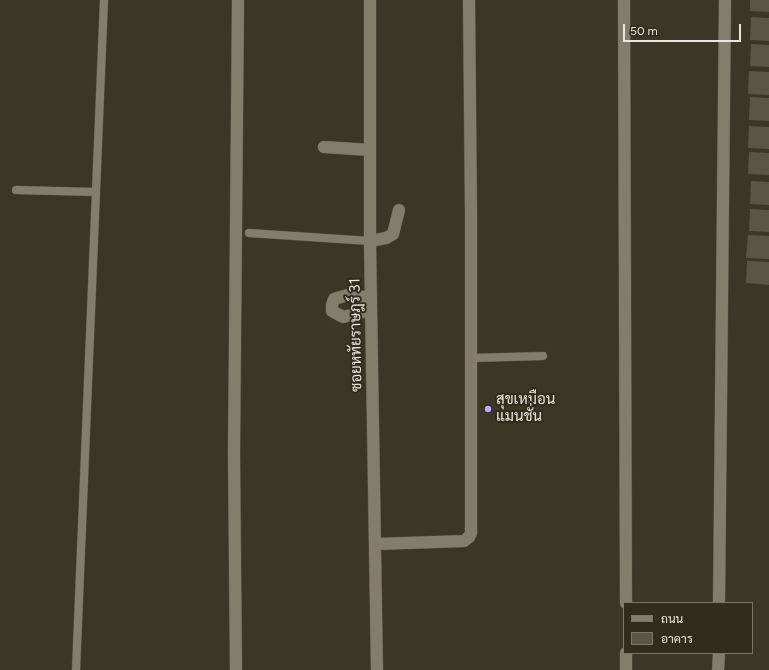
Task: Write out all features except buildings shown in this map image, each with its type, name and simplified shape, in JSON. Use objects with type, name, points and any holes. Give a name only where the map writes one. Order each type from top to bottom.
[{"type":"street","points":[[236,670],[234,446],[238,0]]},
{"type":"street","name":"ซอยหทัยราษฎร์ 31","points":[[370,0],[370,241],[377,670]]},
{"type":"street","points":[[376,544],[464,542],[469,537],[473,525],[468,0]]},
{"type":"street","points":[[624,0],[626,602]]},
{"type":"street","points":[[719,602],[726,0]]},
{"type":"street","points":[[324,147],[370,150]]},
{"type":"street","points":[[370,241],[386,238],[393,234],[399,210]]},
{"type":"street","points":[[626,654],[626,670]]},
{"type":"street","points":[[718,654],[718,670]]},
{"type":"lane","points":[[76,670],[104,0]]},
{"type":"lane","points":[[16,190],[96,192]]},
{"type":"lane","points":[[249,233],[370,241]]},
{"type":"lane","points":[[472,358],[543,356]]},
{"type":"place","name":"สุขเหมือน แมนชั่น","points":[[488,409]]}]
